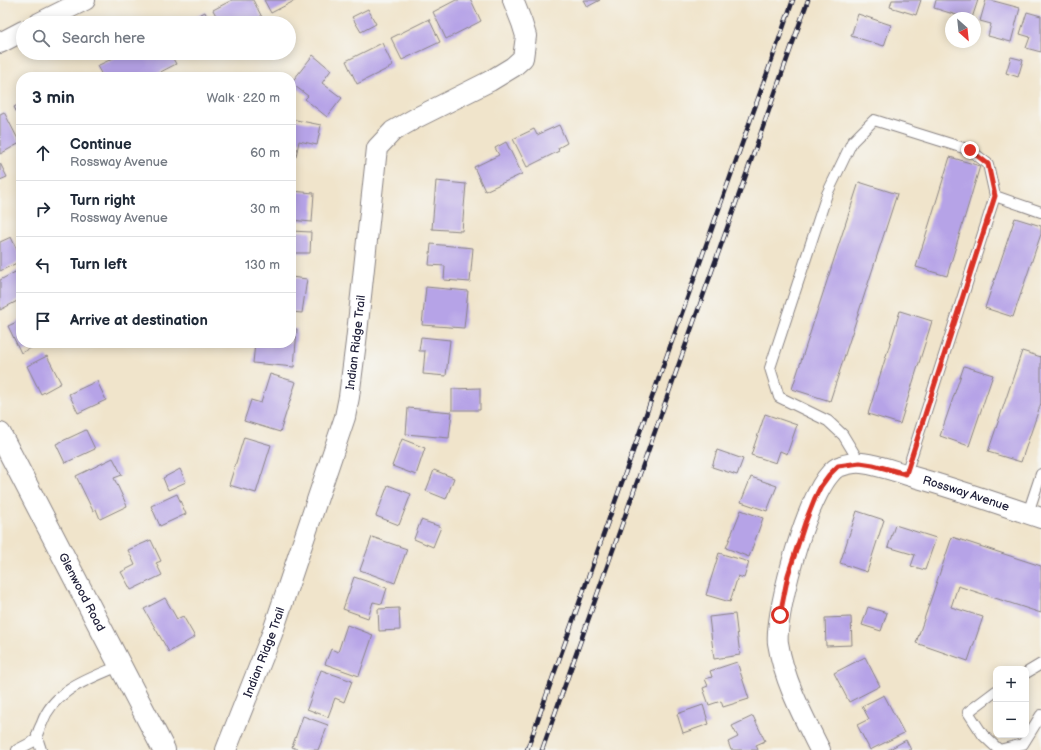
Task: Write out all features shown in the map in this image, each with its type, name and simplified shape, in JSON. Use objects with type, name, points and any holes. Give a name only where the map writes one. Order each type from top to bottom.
[{"type":"street","points":[[53,16],[85,0]]},
{"type":"street","name":"Indian Ridge Trail","points":[[226,750],[272,634],[345,417],[356,342],[377,148],[393,131],[490,81],[513,67],[523,58],[526,36],[512,0]]},
{"type":"street","points":[[0,43],[16,35]]},
{"type":"street","name":"Glenwood Road","points":[[0,434],[164,750]]},
{"type":"street","name":"Rossway Avenue","points":[[820,750],[802,714],[786,676],[778,641],[780,615],[788,575],[815,498],[829,475],[838,466],[860,463],[873,465],[906,474],[1034,516]]},
{"type":"lane","points":[[860,463],[843,435],[828,421],[779,397],[770,368],[826,194],[852,142],[874,120],[970,150],[988,164],[995,196],[906,474]]},
{"type":"lane","points":[[995,196],[1041,212]]},
{"type":"lane","points":[[1034,516],[1041,474]]},
{"type":"lane","points":[[1029,671],[1041,664]]},
{"type":"lane","points":[[41,750],[37,735],[44,716],[54,702],[63,693],[79,684],[121,665]]},
{"type":"lane","points":[[993,693],[968,712],[983,735],[999,750],[1023,744],[1041,715]]},
{"type":"lane","points":[[17,750],[38,739]]},
{"type":"building","points":[[232,0],[253,0],[261,16],[216,16],[213,10]]},
{"type":"building","points":[[264,0],[296,0],[271,13]]},
{"type":"building","points":[[456,0],[471,0],[481,21],[446,39],[433,12]]},
{"type":"building","points":[[583,0],[600,0],[587,7]]},
{"type":"building","points":[[892,0],[921,0],[916,15],[890,7]]},
{"type":"building","points":[[936,0],[978,0],[974,12],[947,12],[934,8]]},
{"type":"building","points":[[986,0],[1020,8],[1011,42],[988,36],[991,24],[981,21]]},
{"type":"building","points":[[368,9],[376,24],[361,32],[352,17]]},
{"type":"building","points":[[205,12],[207,16],[197,16]]},
{"type":"building","points":[[1027,12],[1041,16],[1041,52],[1026,48],[1030,37],[1020,34]]},
{"type":"building","points":[[858,14],[891,25],[884,46],[851,36]]},
{"type":"building","points":[[429,19],[440,42],[402,60],[391,38]]},
{"type":"building","points":[[382,43],[393,66],[357,84],[346,61]]},
{"type":"building","points":[[313,55],[331,70],[322,83],[342,98],[327,117],[305,99],[308,96],[296,87],[296,77]]},
{"type":"building","points":[[1011,57],[1023,60],[1018,77],[1006,73]]},
{"type":"building","points":[[109,60],[174,60],[176,64],[161,72],[100,72],[97,66]]},
{"type":"building","points":[[4,112],[16,135],[16,145],[0,154],[0,114]]},
{"type":"building","points":[[296,120],[321,125],[317,145],[299,141],[296,157]]},
{"type":"building","points":[[559,125],[567,143],[558,148],[559,151],[527,167],[513,139],[534,129],[537,135]]},
{"type":"building","points":[[506,142],[522,174],[485,191],[474,167],[499,155],[495,148]]},
{"type":"building","points":[[950,157],[980,166],[947,276],[916,267]]},
{"type":"building","points":[[0,163],[7,177],[0,180]]},
{"type":"building","points":[[436,181],[466,184],[462,231],[432,229]]},
{"type":"building","points":[[859,182],[897,194],[830,401],[792,389]]},
{"type":"building","points":[[296,191],[314,193],[312,222],[296,220]]},
{"type":"building","points":[[1015,218],[1041,226],[1041,234],[1013,317],[985,308]]},
{"type":"building","points":[[296,231],[311,232],[310,253],[296,253]]},
{"type":"building","points":[[11,237],[16,248],[16,263],[0,271],[0,242]]},
{"type":"building","points":[[431,244],[473,248],[470,282],[444,280],[445,266],[429,265]]},
{"type":"building","points":[[16,272],[16,302],[0,310],[0,280]]},
{"type":"building","points":[[296,278],[307,279],[302,313],[296,312]]},
{"type":"building","points":[[426,287],[468,291],[464,328],[422,325]]},
{"type":"building","points":[[900,311],[932,321],[900,424],[868,414]]},
{"type":"building","points":[[16,322],[16,343],[8,326]]},
{"type":"building","points":[[421,337],[450,340],[446,376],[423,374],[425,351],[419,351]]},
{"type":"building","points":[[19,348],[31,348],[21,353]]},
{"type":"building","points":[[254,348],[296,348],[294,367],[253,363]]},
{"type":"building","points":[[1022,351],[1041,357],[1041,403],[1021,462],[988,452]]},
{"type":"building","points":[[47,356],[61,383],[41,394],[27,366]]},
{"type":"building","points":[[964,366],[993,375],[969,446],[940,436]]},
{"type":"building","points":[[270,374],[296,382],[280,432],[244,421],[251,400],[261,403]]},
{"type":"building","points":[[97,381],[106,400],[78,413],[69,394]]},
{"type":"building","points":[[480,388],[480,410],[452,410],[452,389]]},
{"type":"building","points":[[408,408],[452,412],[449,438],[406,434]]},
{"type":"building","points":[[765,414],[797,425],[787,454],[780,451],[776,463],[751,455]]},
{"type":"building","points":[[86,430],[95,449],[65,463],[56,444]]},
{"type":"building","points":[[244,437],[271,445],[256,493],[229,485]]},
{"type":"building","points":[[402,439],[425,448],[416,475],[392,466]]},
{"type":"building","points":[[717,450],[743,459],[737,475],[712,467]]},
{"type":"building","points":[[113,458],[122,475],[114,478],[127,506],[100,519],[96,509],[93,511],[76,476]]},
{"type":"building","points":[[180,469],[186,482],[168,490],[163,478]]},
{"type":"building","points":[[434,470],[454,478],[446,499],[426,491]]},
{"type":"building","points":[[751,477],[777,486],[767,511],[741,502]]},
{"type":"building","points":[[388,485],[411,494],[399,525],[376,516]]},
{"type":"building","points":[[177,494],[186,514],[160,526],[151,506]]},
{"type":"building","points":[[741,510],[763,518],[749,557],[726,548]]},
{"type":"building","points":[[857,511],[884,520],[867,572],[840,563]]},
{"type":"building","points":[[421,520],[441,527],[433,547],[414,539]]},
{"type":"building","points":[[895,525],[936,538],[925,570],[911,566],[915,555],[888,547]]},
{"type":"building","points":[[372,537],[407,549],[395,583],[360,570]]},
{"type":"building","points":[[952,537],[1041,566],[1041,613],[958,586],[951,607],[983,617],[968,661],[916,643]]},
{"type":"building","points":[[151,540],[161,561],[156,563],[162,575],[131,590],[121,572],[135,565],[128,550]]},
{"type":"building","points":[[719,553],[749,562],[744,578],[738,576],[730,602],[706,595]]},
{"type":"building","points":[[354,577],[387,588],[382,604],[373,602],[368,618],[343,609]]},
{"type":"building","points":[[165,598],[177,619],[183,616],[195,637],[169,652],[144,609]]},
{"type":"building","points":[[868,607],[887,613],[881,631],[862,625]]},
{"type":"building","points":[[399,608],[400,630],[379,631],[378,609]]},
{"type":"building","points":[[735,614],[740,655],[714,659],[709,617]]},
{"type":"building","points":[[851,617],[852,645],[826,646],[825,618]]},
{"type":"building","points":[[347,625],[373,635],[359,676],[325,664],[331,649],[338,652]]},
{"type":"building","points":[[865,657],[880,686],[849,702],[834,673]]},
{"type":"building","points":[[737,662],[749,699],[723,707],[721,701],[709,705],[703,688],[708,686],[705,679],[712,677],[710,671]]},
{"type":"building","points":[[321,670],[352,681],[344,702],[335,698],[328,717],[307,709]]},
{"type":"building","points":[[884,695],[904,733],[870,750],[857,725],[869,719],[862,706]]},
{"type":"building","points":[[703,705],[709,724],[683,733],[677,714]]},
{"type":"building","points":[[303,716],[328,725],[318,750],[299,750],[292,747]]},
{"type":"building","points":[[753,716],[765,741],[756,745],[758,750],[731,750],[728,742],[738,737],[732,726]]},
{"type":"building","points":[[906,740],[911,750],[888,750]]},
{"type":"railway","points":[[527,750],[793,0]]},
{"type":"railway","points":[[542,750],[808,0]]},
{"type":"route","points":[[780,615],[788,575],[805,523],[815,498],[829,475],[838,466],[860,463],[906,474],[995,196],[988,164],[970,150]]}]
